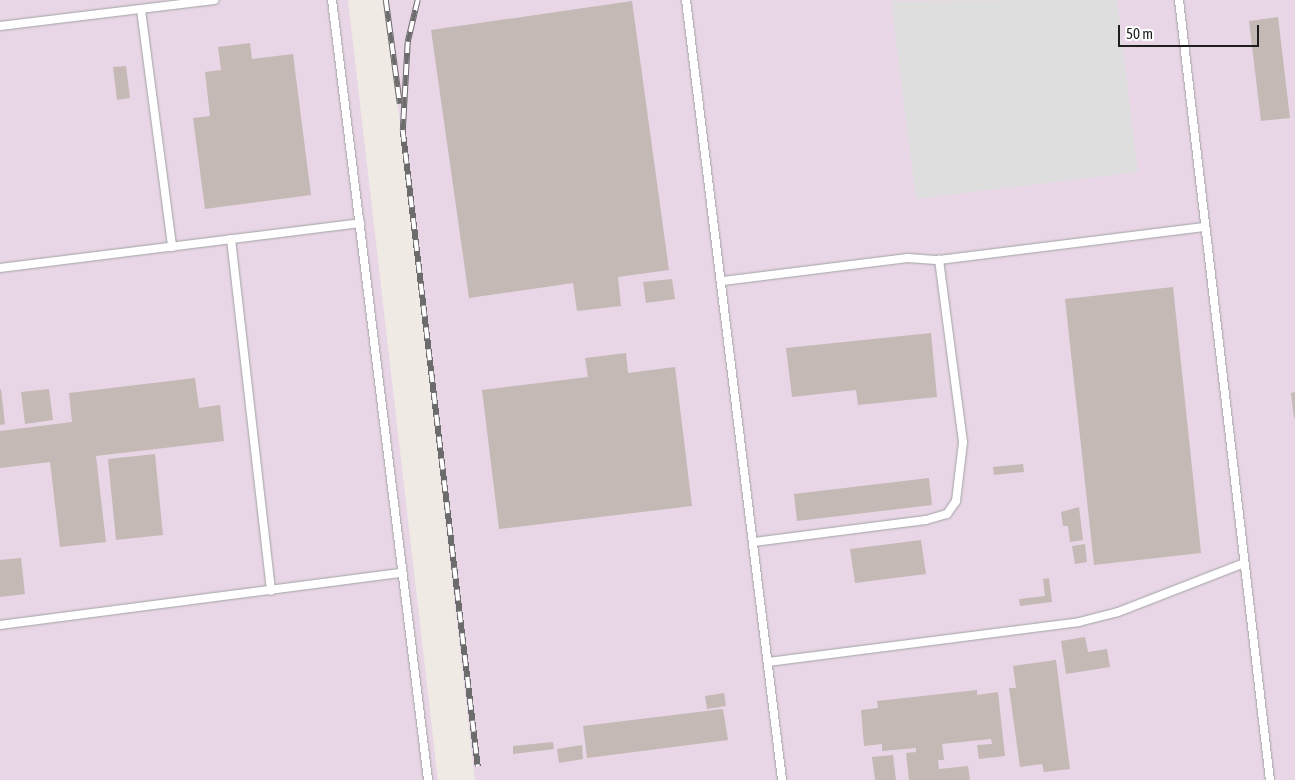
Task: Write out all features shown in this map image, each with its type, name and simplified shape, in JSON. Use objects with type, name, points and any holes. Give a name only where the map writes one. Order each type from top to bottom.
[{"type":"lane","points":[[0,26],[214,0]]},
{"type":"lane","points":[[332,0],[428,780]]},
{"type":"lane","points":[[686,0],[723,281],[782,780]]},
{"type":"lane","points":[[1179,0],[1242,564],[1270,780]]},
{"type":"lane","points":[[141,10],[172,247]]},
{"type":"lane","points":[[0,268],[360,223]]},
{"type":"lane","points":[[723,281],[908,258],[940,260],[1204,227]]},
{"type":"lane","points":[[231,239],[271,591]]},
{"type":"lane","points":[[754,542],[926,520],[947,514],[956,501],[963,442],[940,260]]},
{"type":"lane","points":[[768,662],[1079,622],[1118,612],[1242,564]]},
{"type":"lane","points":[[0,625],[402,573]]},
{"type":"shaded area","points":[[0,0],[348,0],[438,780],[0,780]]},
{"type":"shaded area","points":[[386,0],[1295,0],[1295,780],[475,780]]},
{"type":"shaded area","points":[[1117,0],[1138,172],[916,199],[891,1]]},
{"type":"building","points":[[632,1],[669,270],[618,277],[621,306],[577,311],[573,283],[469,298],[431,30]]},
{"type":"building","points":[[1278,17],[1290,118],[1261,121],[1249,21]]},
{"type":"building","points":[[250,43],[252,59],[293,54],[311,195],[205,209],[193,118],[210,116],[205,72],[221,70],[218,47]]},
{"type":"building","points":[[126,66],[130,98],[117,100],[113,67]]},
{"type":"building","points":[[672,279],[675,299],[646,303],[643,282]]},
{"type":"building","points":[[1173,287],[1201,553],[1094,565],[1065,299]]},
{"type":"building","points":[[931,333],[937,397],[858,405],[856,390],[792,397],[786,348]]},
{"type":"building","points":[[626,353],[628,373],[675,367],[692,506],[499,529],[482,390],[588,377],[585,358]]},
{"type":"building","points":[[195,378],[199,408],[220,405],[224,441],[96,456],[106,542],[60,547],[50,462],[0,468],[0,431],[72,422],[69,393]]},
{"type":"building","points":[[49,389],[53,420],[25,424],[21,392]]},
{"type":"building","points":[[0,390],[5,424],[0,425]]},
{"type":"building","points":[[1295,392],[1295,418],[1294,418],[1291,393]]},
{"type":"building","points":[[155,454],[163,535],[116,540],[108,459]]},
{"type":"building","points":[[1023,464],[1024,472],[994,475],[993,467]]},
{"type":"building","points":[[929,478],[932,505],[797,521],[794,494]]},
{"type":"building","points":[[1079,507],[1083,540],[1070,542],[1068,526],[1063,526],[1061,512]]},
{"type":"building","points":[[921,540],[926,574],[855,583],[850,549]]},
{"type":"building","points":[[1085,544],[1087,562],[1075,564],[1072,546]]},
{"type":"building","points":[[21,558],[25,594],[0,597],[0,560]]},
{"type":"building","points":[[1049,578],[1052,602],[1020,606],[1019,599],[1045,596],[1043,579]]},
{"type":"building","points":[[1085,637],[1088,652],[1107,649],[1110,667],[1066,674],[1061,641]]},
{"type":"building","points":[[1056,660],[1070,769],[1044,772],[1042,764],[1020,767],[1009,688],[1016,688],[1013,666]]},
{"type":"building","points":[[977,690],[977,695],[998,692],[1005,756],[979,759],[977,745],[992,744],[991,739],[942,744],[944,760],[938,760],[939,769],[968,766],[970,780],[909,780],[906,753],[916,752],[916,748],[882,751],[882,744],[864,746],[861,710],[878,708],[877,701]]},
{"type":"building","points":[[724,693],[726,706],[707,709],[705,696]]},
{"type":"building","points":[[723,709],[728,740],[587,758],[583,726]]},
{"type":"building","points":[[553,742],[554,749],[513,754],[513,746]]},
{"type":"building","points":[[582,745],[583,759],[559,763],[557,749]]},
{"type":"building","points":[[893,755],[896,780],[875,780],[872,757]]},
{"type":"railway","points":[[386,0],[400,104]]},
{"type":"railway","points":[[418,0],[408,42],[403,131],[478,767]]}]
